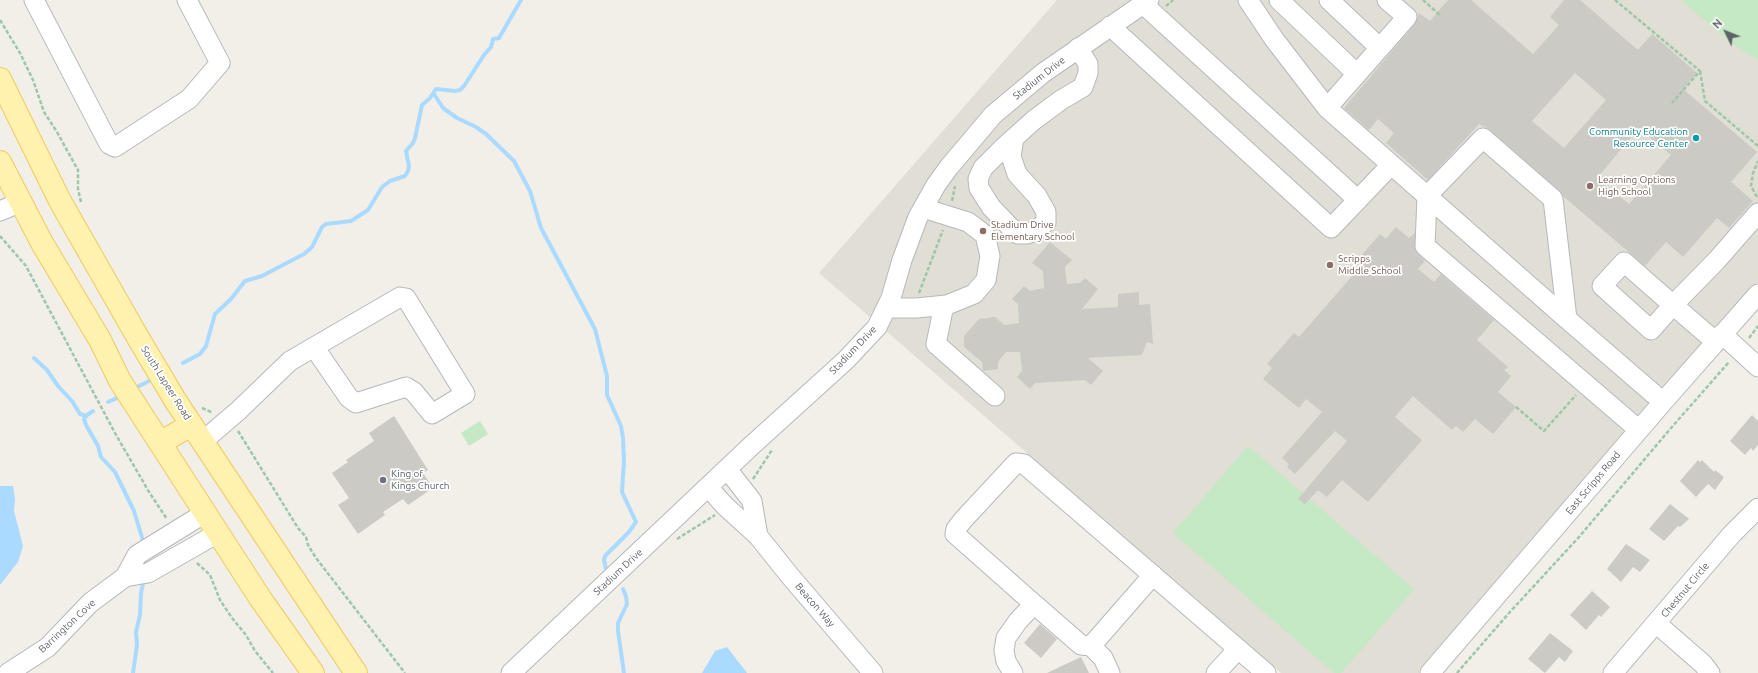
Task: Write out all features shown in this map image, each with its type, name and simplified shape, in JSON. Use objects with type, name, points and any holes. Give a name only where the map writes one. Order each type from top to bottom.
[{"type":"main road","name":"South Lapeer Road","points":[[0,79],[60,201],[136,336],[197,433],[356,673]]},
{"type":"main road","points":[[0,162],[11,192],[100,340],[120,381],[260,598],[312,670]]},
{"type":"main road","points":[[100,340],[110,341],[136,336]]},
{"type":"main road","points":[[160,443],[197,433]]},
{"type":"street","points":[[34,0],[110,144],[115,147],[190,99],[220,63],[187,0]]},
{"type":"street","points":[[1248,0],[1274,39],[1326,108],[1390,166],[1427,196],[1663,402]]},
{"type":"street","points":[[1279,0],[1357,74]]},
{"type":"street","points":[[1329,0],[1380,48]]},
{"type":"street","points":[[1326,108],[1407,17],[1388,0]]},
{"type":"street","points":[[1146,2],[1358,200]]},
{"type":"street","name":"Stadium Drive","points":[[511,673],[727,469],[846,360],[877,327],[886,308],[918,217],[936,185],[949,167],[993,115],[1043,72],[1146,2]]},
{"type":"street","points":[[1110,26],[1332,228],[1390,166]]},
{"type":"street","points":[[1014,138],[1011,156],[1017,174],[1037,196],[1046,212],[1046,222],[1037,230],[1027,234],[1018,234],[991,207],[979,188],[978,179],[983,168],[1014,138],[1060,100],[1083,87],[1088,73],[1088,64],[1078,48]]},
{"type":"street","points":[[1567,318],[1553,199],[1483,138],[1427,196],[1425,246],[1638,430]]},
{"type":"street","points":[[0,211],[11,192]]},
{"type":"street","points":[[886,308],[916,308],[944,305],[974,294],[986,280],[990,256],[985,235],[968,222],[923,208]]},
{"type":"street","points":[[1758,213],[1717,260],[1673,305],[1719,338],[1740,350],[1758,366]]},
{"type":"street","name":"East Scripps Road","points":[[1430,673],[1638,430],[1758,294]]},
{"type":"street","points":[[197,433],[230,418],[284,366],[314,347],[400,297],[404,297],[465,394],[432,414],[414,392],[406,387],[356,403],[349,398],[314,347]]},
{"type":"street","points":[[944,305],[936,344],[996,396]]},
{"type":"street","points":[[1110,673],[1103,658],[1091,646],[1081,644],[955,534],[956,528],[1016,463],[1024,464],[1266,673]]},
{"type":"street","name":"Beacon Way","points":[[727,469],[752,501],[758,536]]},
{"type":"street","name":"Beacon Way","points":[[708,487],[725,506],[758,536],[790,576],[873,673]]},
{"type":"street","name":"Chestnut Circle","points":[[1613,673],[1657,624],[1732,534],[1758,508]]},
{"type":"street","name":"Barrington Cove","points":[[8,673],[48,646],[90,603],[125,577],[138,555],[205,513]]},
{"type":"street","name":"Barrington Cove","points":[[125,577],[148,572],[218,533]]},
{"type":"street","points":[[1091,646],[1152,575]]},
{"type":"street","points":[[1013,673],[1006,661],[1005,656],[1004,650],[1006,638],[1018,621],[1034,604]]},
{"type":"street","points":[[1657,624],[1703,664],[1710,673]]},
{"type":"street","points":[[1216,673],[1238,649]]},
{"type":"path","points":[[1423,0],[1441,16]]},
{"type":"path","points":[[1615,0],[1700,71],[1705,101],[1758,146]]},
{"type":"path","points":[[0,20],[20,53],[33,80],[44,112],[58,132],[78,170],[78,189],[82,205]]},
{"type":"path","points":[[1672,103],[1700,71]]},
{"type":"path","points":[[1758,161],[1753,173],[1751,186],[1758,199]]},
{"type":"path","points":[[0,236],[26,266],[115,433],[149,492],[175,532]]},
{"type":"path","points":[[1457,673],[1579,537],[1676,422],[1740,350],[1758,326]]},
{"type":"path","points":[[1516,407],[1544,431],[1580,391]]},
{"type":"path","points":[[198,404],[203,409],[211,412],[221,410],[230,418],[298,528],[306,537],[308,545],[316,558],[404,673]]},
{"type":"path","points":[[188,550],[191,558],[210,574],[220,600],[246,635],[255,651],[273,673]]},
{"type":"shaded area","points":[[1057,0],[1758,0],[1758,282],[1419,673],[1281,673],[819,273]]},
{"type":"green space","points":[[1681,0],[1758,0],[1758,60],[1730,42]]},
{"type":"green space","points":[[480,421],[488,434],[469,446],[461,433]]},
{"type":"green space","points":[[1248,446],[1414,589],[1341,673],[1334,673],[1173,533]]},
{"type":"water","points":[[0,486],[13,486],[15,499],[14,511],[23,546],[18,562],[0,585]]},
{"type":"water","points":[[727,647],[747,673],[702,673],[715,651]]},
{"type":"building","name":"Community Education Resource Center","points":[[1448,0],[1471,0],[1533,54],[1559,25],[1550,17],[1564,0],[1580,0],[1638,50],[1652,34],[1697,73],[1683,89],[1757,152],[1731,182],[1753,201],[1729,228],[1717,218],[1683,257],[1666,242],[1645,266],[1563,196],[1560,191],[1490,130],[1479,124],[1428,180],[1386,143],[1394,133],[1378,119],[1369,130],[1344,108],[1415,24],[1419,13],[1430,21]],"holes":[[[1575,73],[1606,100],[1564,148],[1532,121]],[[1639,128],[1671,155],[1629,204],[1597,178]]]},
{"type":"building","name":"Scripps Middle School","points":[[1396,227],[1409,238],[1415,233],[1415,250],[1425,261],[1418,269],[1434,282],[1441,274],[1494,320],[1477,340],[1508,367],[1504,370],[1511,376],[1498,392],[1516,407],[1493,434],[1475,419],[1463,432],[1456,426],[1452,430],[1413,396],[1395,417],[1422,440],[1368,502],[1342,480],[1327,497],[1318,490],[1305,504],[1298,499],[1347,441],[1335,431],[1295,474],[1287,467],[1289,464],[1282,458],[1322,412],[1306,399],[1299,408],[1263,379],[1272,368],[1267,364],[1294,333],[1299,337],[1360,267],[1355,263],[1380,234],[1386,239]]},
{"type":"building","points":[[1050,242],[1072,260],[1065,267],[1067,284],[1080,283],[1085,278],[1098,289],[1082,309],[1118,307],[1118,294],[1139,292],[1139,305],[1150,304],[1153,344],[1147,342],[1142,355],[1088,358],[1103,371],[1091,385],[1085,380],[1035,383],[1030,389],[1017,377],[1022,371],[1020,352],[1006,352],[998,362],[998,369],[983,371],[982,362],[964,347],[964,336],[979,319],[995,317],[1004,325],[1019,323],[1018,304],[1012,299],[1024,286],[1030,291],[1044,288],[1043,271],[1032,263]]},
{"type":"building","points":[[1752,415],[1758,421],[1758,445],[1753,451],[1751,448],[1745,455],[1730,441]]},
{"type":"building","name":"King of Kings Church","points":[[394,416],[428,470],[423,473],[433,488],[408,505],[403,499],[383,512],[385,515],[358,534],[338,505],[349,498],[332,473],[348,462],[346,460],[374,441],[369,433]]},
{"type":"building","points":[[1698,460],[1700,462],[1702,460],[1714,472],[1715,470],[1724,477],[1715,490],[1708,484],[1696,497],[1680,481]]},
{"type":"building","points":[[1670,504],[1689,519],[1680,527],[1678,526],[1664,541],[1649,529]]},
{"type":"building","points":[[1626,544],[1650,560],[1640,572],[1633,567],[1621,582],[1607,569]]},
{"type":"building","points":[[1592,591],[1610,607],[1601,617],[1599,615],[1586,630],[1570,615]]},
{"type":"building","points":[[1040,624],[1057,639],[1041,658],[1024,643]]},
{"type":"building","points":[[1550,633],[1573,651],[1565,662],[1559,657],[1545,673],[1528,659]]},
{"type":"building","points":[[1081,657],[1089,673],[1047,673]]},
{"type":"waterway","points":[[183,363],[200,354],[206,346],[215,314],[231,299],[245,281],[262,276],[304,254],[312,247],[322,227],[326,224],[351,221],[368,210],[382,187],[390,181],[405,176],[409,166],[406,151],[413,143],[415,138],[422,105],[430,98],[436,89],[455,91],[460,90],[464,86],[484,55],[491,47],[493,39],[499,38],[521,0]]},
{"type":"waterway","points":[[434,94],[443,108],[457,118],[476,127],[486,134],[514,161],[530,191],[541,228],[595,329],[607,376],[607,395],[621,426],[623,438],[624,461],[622,492],[636,522],[629,532],[605,556],[604,560],[606,569]]},
{"type":"waterway","points":[[34,358],[47,370],[58,386],[72,401],[80,414],[86,416]]},
{"type":"waterway","points":[[137,387],[155,378]]},
{"type":"waterway","points":[[108,402],[117,398]]},
{"type":"waterway","points":[[93,411],[84,419],[86,425],[98,446],[101,457],[115,472],[134,511],[144,544]]},
{"type":"waterway","points":[[133,673],[137,645],[136,632],[140,615],[141,593],[144,579]]},
{"type":"waterway","points":[[623,589],[627,604],[618,623],[618,631],[624,673]]},
{"type":"place","name":"Community Education Resource Center","points":[[1696,138]]},
{"type":"place","name":"Learning Options High School","points":[[1590,186]]},
{"type":"place","name":"Stadium Drive Elementary School","points":[[983,231]]},
{"type":"place","name":"Scripps Middle School","points":[[1330,265]]},
{"type":"place","name":"King of Kings Church","points":[[383,480]]}]
